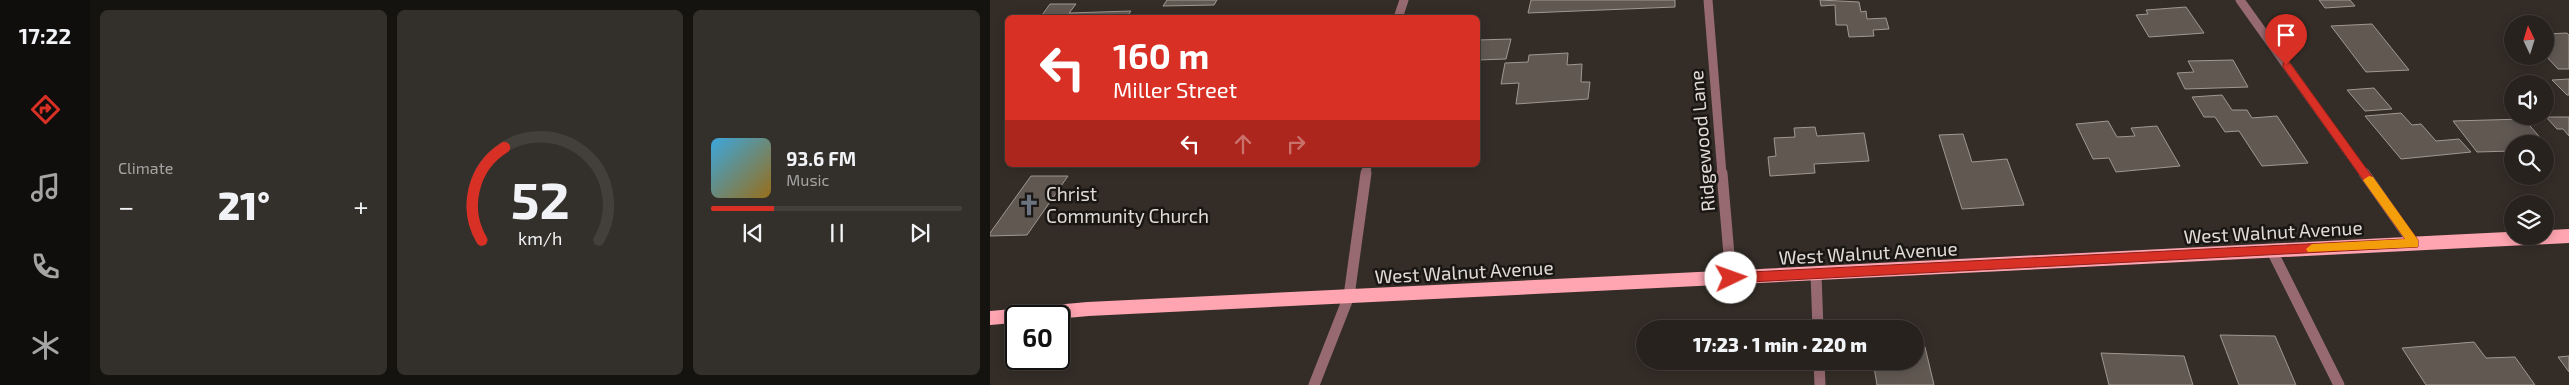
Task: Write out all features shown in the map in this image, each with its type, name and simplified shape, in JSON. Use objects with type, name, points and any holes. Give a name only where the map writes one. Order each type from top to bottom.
[{"type":"main road","name":"West Walnut Avenue","points":[[990,318],[1088,309],[2569,236]]},
{"type":"street","points":[[1399,15],[1404,0]]},
{"type":"street","name":"Ridgewood Lane","points":[[1708,0],[1731,278]]},
{"type":"street","points":[[2240,0],[2414,244]]},
{"type":"street","points":[[1314,385],[1349,296],[1367,167]]},
{"type":"street","points":[[2272,251],[2339,385]]},
{"type":"street","points":[[1816,274],[1818,320]]},
{"type":"street","points":[[1819,370],[1820,385]]},
{"type":"building","points":[[1167,0],[1217,0],[1214,5],[1163,6]]},
{"type":"building","points":[[1531,0],[1675,0],[1675,7],[1528,13]]},
{"type":"building","points":[[1820,0],[1859,2],[1861,12],[1866,11],[1867,19],[1886,18],[1889,29],[1873,30],[1874,36],[1849,37],[1847,25],[1836,25],[1835,5],[1821,6]]},
{"type":"building","points":[[2319,0],[2350,0],[2355,6],[2325,8]]},
{"type":"building","points":[[1050,4],[1076,4],[1069,13],[1131,11],[1128,15],[1042,15]]},
{"type":"building","points":[[2186,7],[2204,33],[2149,37],[2136,15],[2148,14],[2146,10]]},
{"type":"building","points":[[2372,24],[2409,70],[2366,72],[2331,26]]},
{"type":"building","points":[[2567,33],[2569,35],[2569,69],[2558,69],[2554,65],[2554,34]]},
{"type":"building","points":[[1511,39],[1506,59],[1480,60],[1480,40]]},
{"type":"building","points":[[1568,53],[1567,65],[1582,64],[1581,82],[1590,82],[1588,99],[1516,104],[1519,83],[1501,84],[1505,63],[1528,62],[1529,55]]},
{"type":"building","points":[[2233,60],[2248,87],[2185,89],[2177,73],[2194,72],[2188,61]]},
{"type":"building","points":[[2569,79],[2569,95],[2554,82],[2554,80]]},
{"type":"building","points":[[2374,88],[2392,109],[2365,111],[2347,90]]},
{"type":"building","points":[[2222,95],[2232,110],[2247,110],[2252,118],[2277,116],[2308,163],[2262,166],[2239,131],[2225,132],[2215,117],[2204,117],[2192,97]]},
{"type":"building","points":[[2401,113],[2412,125],[2421,124],[2436,141],[2459,139],[2471,152],[2401,159],[2365,116]]},
{"type":"building","points":[[2554,117],[2569,117],[2569,136],[2563,129],[2557,129],[2553,125]]},
{"type":"building","points":[[2504,120],[2504,125],[2529,125],[2538,135],[2504,135],[2504,151],[2477,152],[2453,121]]},
{"type":"building","points":[[2108,121],[2117,137],[2135,136],[2131,128],[2157,126],[2180,166],[2116,172],[2109,158],[2093,159],[2076,124]]},
{"type":"building","points":[[1815,127],[1817,136],[1864,133],[1869,161],[1814,164],[1815,173],[1770,176],[1768,157],[1776,156],[1774,138],[1795,137],[1794,128]]},
{"type":"building","points":[[1963,134],[1972,162],[2007,159],[2024,205],[1962,209],[1939,135]]},
{"type":"building","name":"Christ Community Church","points":[[1031,176],[1068,176],[1027,235],[990,236],[990,233]]},
{"type":"building","points":[[2220,335],[2275,336],[2296,385],[2239,385]]},
{"type":"building","points":[[2474,342],[2486,358],[2515,357],[2535,385],[2426,385],[2402,348]]},
{"type":"building","points":[[1924,347],[1934,385],[1877,385],[1874,370],[1924,370]]},
{"type":"building","points":[[2101,353],[2184,356],[2193,385],[2109,385]]},
{"type":"building","points":[[2569,356],[2569,372],[2558,357]]},
{"type":"slow traffic","points":[[2312,249],[2414,244],[2369,180]]},
{"type":"place","name":"Christ Community Church","points":[[1029,205]]},
{"type":"route","points":[[1731,278],[2414,244],[2286,65]]}]
